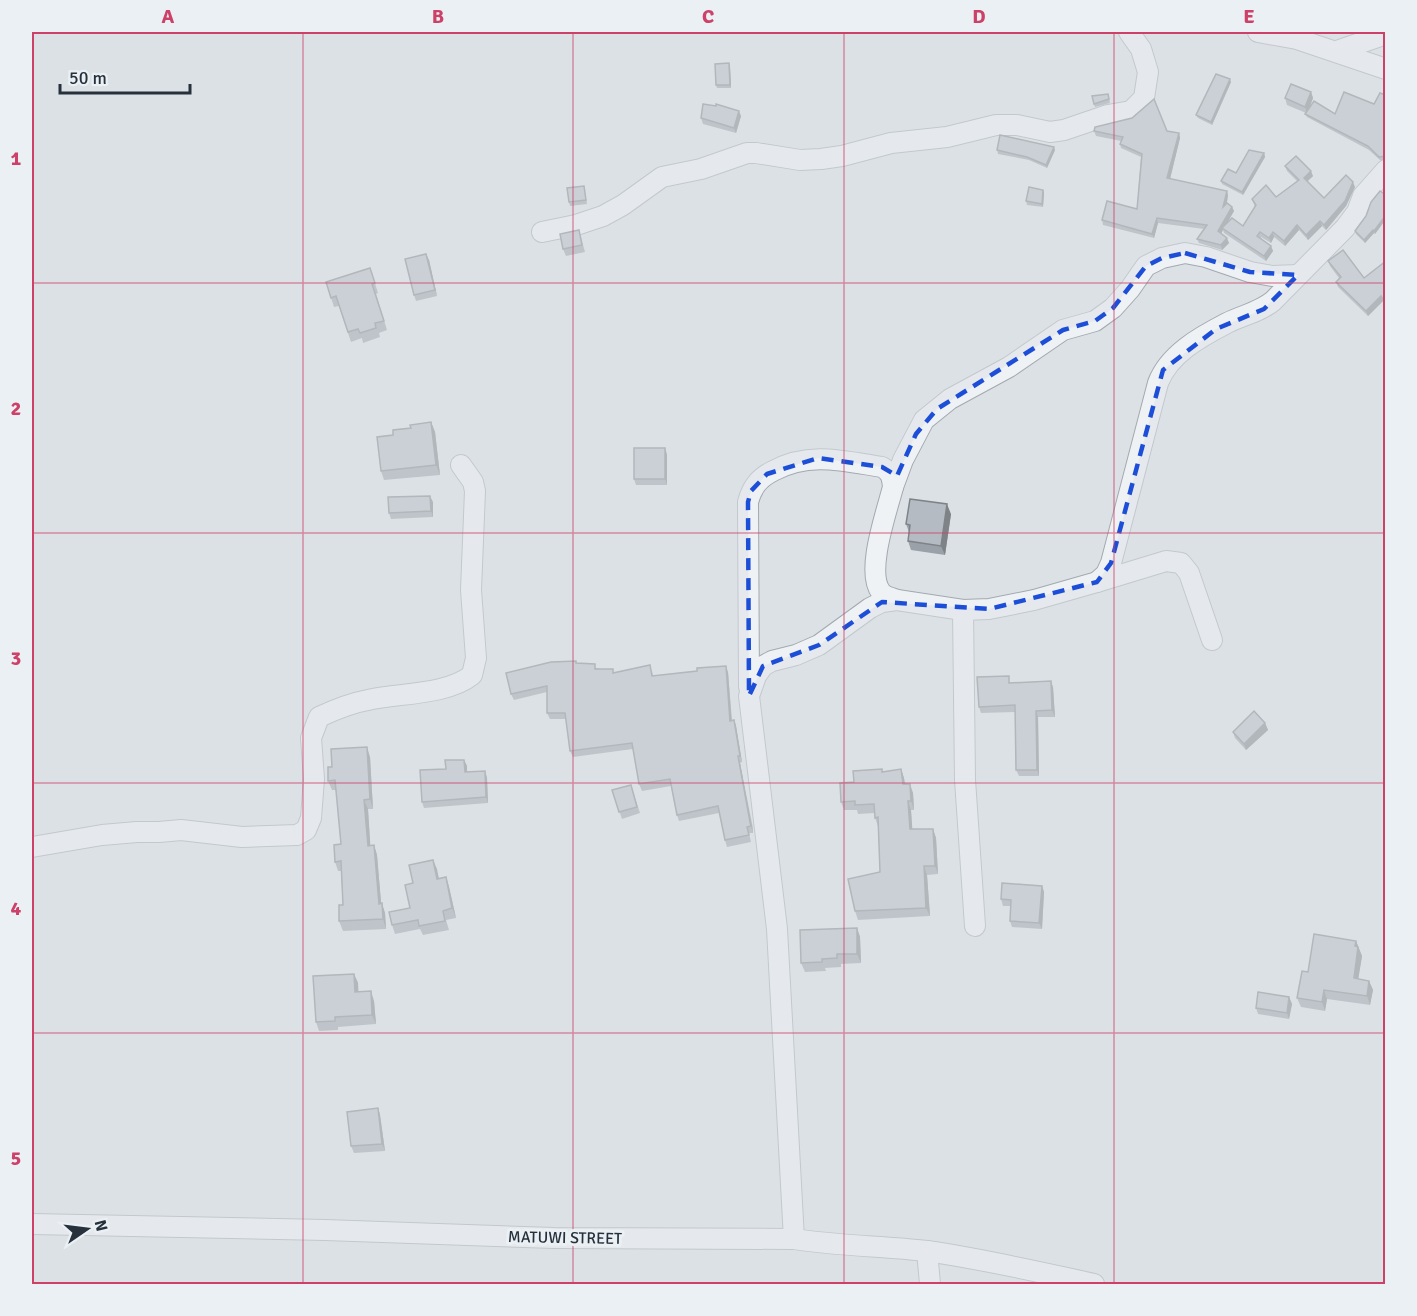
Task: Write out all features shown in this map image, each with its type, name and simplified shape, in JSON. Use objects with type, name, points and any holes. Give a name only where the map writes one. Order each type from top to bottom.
[{"type":"street","points":[[543,232],[603,216],[623,205],[662,177],[701,169],[747,153],[800,160],[821,159],[891,143],[947,137],[996,125],[1017,125],[1050,132],[1064,130],[1108,114],[1131,111],[1144,98],[1148,72],[1142,49],[1129,32]]},
{"type":"street","points":[[1258,32],[1297,39],[1386,69]]},
{"type":"street","points":[[1337,51],[1386,34]]},
{"type":"street","points":[[1098,582],[1106,574],[1111,563],[1163,370],[1173,358],[1216,329],[1264,309],[1345,228],[1357,212],[1370,187],[1386,170]]},
{"type":"street","points":[[1212,640],[1189,573],[1181,563],[1166,561],[1023,602],[989,609],[963,610],[897,600],[882,594],[875,573],[875,560],[893,487],[903,460],[924,420],[950,399],[1009,367],[1063,330],[1095,321],[1113,308],[1146,266],[1162,258],[1185,253],[1206,257],[1250,272],[1272,276],[1298,275]]},
{"type":"street","points":[[795,1239],[777,929],[749,696],[748,502],[751,491],[762,478],[790,463],[818,458],[882,468],[888,471],[893,487]]},
{"type":"street","points":[[32,847],[102,835],[137,832],[180,830],[242,837],[297,835],[306,830],[311,818],[314,779],[311,738],[319,717],[336,709],[368,700],[458,684],[472,675],[476,658],[471,590],[475,491],[473,482],[461,465]]},
{"type":"street","points":[[749,696],[756,676],[763,666],[809,650],[870,608],[882,602],[897,600]]},
{"type":"street","points":[[963,610],[965,780],[975,926]]},
{"type":"street","name":"MATUWI STREET","points":[[32,1224],[325,1230],[554,1238],[795,1239],[826,1244],[927,1251],[1094,1284]]},
{"type":"street","points":[[927,1251],[930,1284]]},
{"type":"highlighted area","points":[[1185,253],[1250,272],[1298,275],[1264,309],[1216,329],[1163,370],[1111,563],[1097,582],[989,609],[882,602],[819,645],[763,666],[749,696],[748,502],[751,491],[767,474],[818,458],[882,467],[897,476],[916,434],[937,409],[1063,330],[1095,321],[1113,308],[1146,266],[1162,258]]},
{"type":"building","points":[[729,63],[730,85],[716,85],[715,64]]},
{"type":"building","points":[[1216,74],[1230,79],[1211,122],[1196,115]]},
{"type":"building","points":[[1291,84],[1311,92],[1305,107],[1285,98]]},
{"type":"building","points":[[1344,92],[1374,104],[1380,93],[1386,95],[1386,156],[1379,157],[1368,146],[1305,114],[1314,101],[1335,114]]},
{"type":"building","points":[[1108,94],[1109,99],[1094,104],[1092,96]]},
{"type":"building","points":[[1154,99],[1167,131],[1179,133],[1167,178],[1227,191],[1223,207],[1227,203],[1232,207],[1218,231],[1227,238],[1221,245],[1197,239],[1207,225],[1157,218],[1152,234],[1102,220],[1107,201],[1137,209],[1142,154],[1120,144],[1123,137],[1094,131],[1095,127],[1132,118]]},
{"type":"building","points":[[703,104],[716,106],[716,104],[739,111],[734,128],[701,118]]},
{"type":"building","points":[[1000,135],[1054,147],[1046,165],[1027,157],[997,150]]},
{"type":"building","points":[[1249,150],[1264,153],[1242,192],[1221,181],[1228,169],[1236,173]]},
{"type":"building","points":[[1296,156],[1311,171],[1304,178],[1324,198],[1346,175],[1353,182],[1345,201],[1324,225],[1320,221],[1306,235],[1297,225],[1284,241],[1273,232],[1269,238],[1260,232],[1257,236],[1271,246],[1264,256],[1222,228],[1232,218],[1243,226],[1256,205],[1252,199],[1266,185],[1276,197],[1299,180],[1285,166]]},
{"type":"building","points":[[584,186],[586,200],[569,202],[567,188]]},
{"type":"building","points":[[1029,187],[1043,190],[1042,204],[1026,201]]},
{"type":"building","points":[[1380,191],[1386,195],[1386,215],[1364,240],[1355,231],[1366,216],[1371,202]]},
{"type":"building","points":[[579,230],[582,245],[563,249],[560,234]]},
{"type":"building","points":[[1343,250],[1364,278],[1386,261],[1386,304],[1381,296],[1366,311],[1336,282],[1341,277],[1328,261]]},
{"type":"building","points":[[426,254],[435,290],[414,295],[405,259]]},
{"type":"building","points":[[370,268],[375,283],[372,284],[384,321],[375,323],[376,328],[360,333],[358,329],[348,332],[336,296],[331,298],[326,282]]},
{"type":"building","points":[[431,422],[436,465],[381,471],[377,437],[393,435],[393,430],[411,428],[410,425]]},
{"type":"building","points":[[634,448],[665,448],[665,479],[634,479]]},
{"type":"building","points":[[430,496],[431,511],[389,513],[388,497]]},
{"type":"building","points":[[910,499],[947,504],[941,546],[908,541],[910,525],[906,524]]},
{"type":"building","points":[[576,661],[576,663],[595,664],[595,669],[613,669],[613,673],[650,665],[652,676],[697,671],[697,668],[726,666],[730,721],[734,720],[751,826],[747,827],[749,835],[725,840],[718,806],[677,815],[670,779],[639,784],[632,743],[570,751],[565,713],[547,713],[547,686],[511,694],[506,673],[551,662]]},
{"type":"building","points":[[1009,676],[1009,683],[1051,681],[1052,710],[1036,711],[1037,770],[1016,770],[1015,705],[979,707],[977,677]]},
{"type":"building","points":[[1254,711],[1265,723],[1244,744],[1233,732]]},
{"type":"building","points":[[367,747],[370,799],[364,800],[368,846],[374,845],[379,904],[382,903],[383,919],[339,921],[339,905],[343,905],[341,861],[335,862],[334,845],[341,844],[335,780],[328,781],[328,767],[332,767],[331,749]]},
{"type":"building","points":[[445,760],[464,760],[465,772],[485,771],[486,797],[422,802],[420,770],[446,769]]},
{"type":"building","points":[[882,769],[882,772],[901,769],[903,784],[910,784],[911,801],[908,801],[910,829],[933,829],[935,866],[924,866],[926,908],[855,911],[848,879],[880,872],[878,817],[875,818],[874,804],[855,805],[855,801],[841,802],[840,783],[854,782],[853,771]]},
{"type":"building","points":[[631,785],[637,807],[619,812],[612,790]]},
{"type":"building","points":[[433,860],[437,879],[446,877],[452,908],[443,911],[445,921],[419,926],[418,920],[392,925],[389,912],[410,908],[405,885],[413,883],[409,865]]},
{"type":"building","points":[[1002,883],[1042,886],[1039,923],[1010,921],[1011,900],[1001,899]]},
{"type":"building","points":[[857,928],[857,954],[837,954],[837,958],[822,959],[822,962],[801,963],[800,930]]},
{"type":"building","points":[[1314,934],[1356,941],[1355,946],[1358,947],[1354,978],[1369,981],[1367,996],[1324,990],[1322,1002],[1297,998],[1302,971],[1308,972]]},
{"type":"building","points":[[354,974],[355,992],[371,991],[372,1015],[335,1017],[335,1021],[316,1022],[313,976]]},
{"type":"building","points":[[1258,992],[1289,997],[1287,1013],[1256,1008]]},
{"type":"building","points":[[378,1108],[382,1144],[351,1146],[347,1112]]}]
